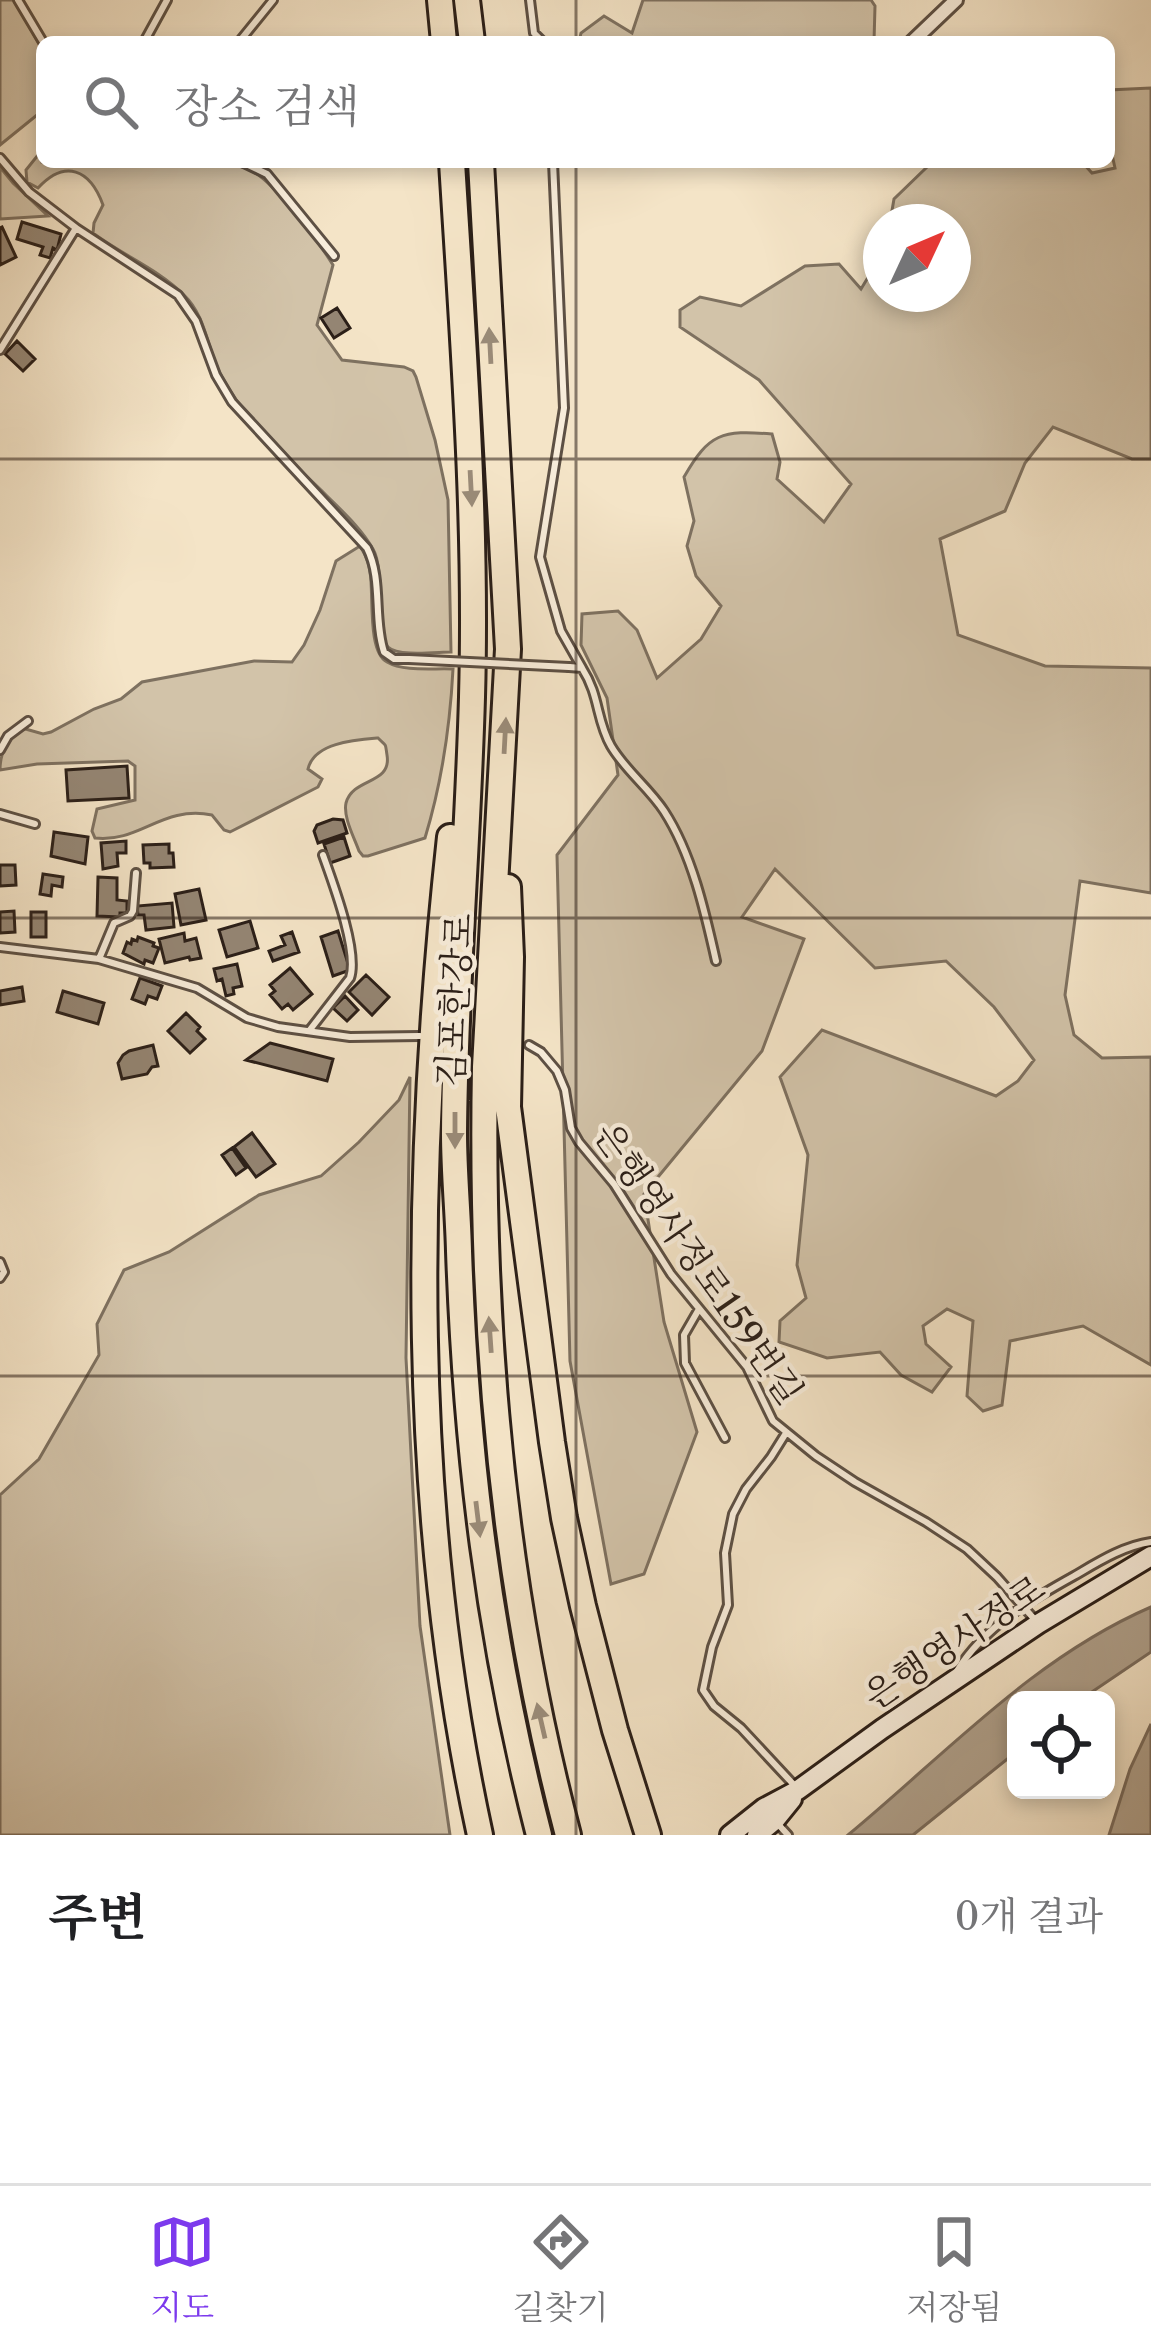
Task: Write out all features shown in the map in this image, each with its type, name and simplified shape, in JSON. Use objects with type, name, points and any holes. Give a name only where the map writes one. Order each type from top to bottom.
[{"type":"highway","points":[[440,0],[443,36]]},
{"type":"highway","points":[[467,0],[471,36]]},
{"type":"highway","name":"김포한강로","points":[[452,168],[472,491],[472,699],[454,1138],[465,1400],[483,1559],[539,1835]]},
{"type":"highway","name":"김포한강로","points":[[481,168],[508,650],[484,1066],[488,1315],[502,1488],[524,1642],[568,1835]]},
{"type":"highway","points":[[472,699],[439,930],[427,1121],[424,1306],[428,1450],[438,1562],[459,1729],[480,1835]]},
{"type":"highway","points":[[500,818],[511,909],[508,1108],[535,1324],[564,1518],[583,1606],[649,1835]]},
{"type":"street","points":[[918,36],[956,0]]},
{"type":"street","name":"은행영사정로","points":[[730,1835],[1038,1624],[1151,1556]]},
{"type":"street","name":"은행영사정로","points":[[757,1835],[782,1828],[799,1790]]},
{"type":"lane","points":[[18,0],[39,36]]},
{"type":"lane","points":[[147,36],[167,0]]},
{"type":"lane","points":[[244,36],[273,0]]},
{"type":"lane","points":[[530,0],[537,36]]},
{"type":"lane","points":[[0,158],[29,192],[166,286],[188,307],[232,402],[367,548],[374,567],[384,652],[394,658],[582,668]]},
{"type":"lane","points":[[254,168],[267,174],[334,256]]},
{"type":"lane","points":[[553,168],[564,408],[540,557],[561,631],[597,697],[605,734],[671,823],[716,961]]},
{"type":"lane","points":[[0,350],[76,228]]},
{"type":"lane","points":[[0,750],[8,736],[28,722]]},
{"type":"lane","points":[[0,814],[35,824]]},
{"type":"lane","points":[[309,1031],[353,968],[323,855]]},
{"type":"lane","points":[[99,958],[112,926],[132,914],[136,873]]},
{"type":"lane","points":[[0,947],[99,958],[196,988],[258,1023],[350,1037],[420,1036]]},
{"type":"lane","name":"은행영사정로159번길","points":[[529,1045],[556,1071],[578,1142],[614,1184],[671,1274],[747,1367],[766,1412],[786,1433],[855,1482],[967,1549],[1038,1624]]},
{"type":"lane","points":[[0,1262],[4,1272],[0,1278]]},
{"type":"lane","points":[[699,1309],[685,1335],[685,1363],[725,1438]]},
{"type":"lane","points":[[786,1433],[734,1514],[725,1553],[728,1605],[712,1647],[704,1690],[714,1706],[799,1790]]},
{"type":"lane","points":[[949,1684],[974,1648],[1023,1605],[1111,1555],[1151,1542]]},
{"type":"shaded area","points":[[0,0],[14,0],[36,38],[36,116],[0,145]]},
{"type":"shaded area","points":[[643,0],[871,0],[875,6],[874,36],[580,36],[604,16],[632,33]]},
{"type":"shaded area","points":[[1151,88],[1151,459],[1132,459],[1053,427],[1025,463],[1005,511],[940,539],[958,635],[1045,666],[1151,668],[1151,893],[1080,881],[1065,995],[1074,1035],[1102,1058],[1151,1057],[1151,1365],[1083,1326],[1010,1341],[1002,1405],[983,1411],[967,1396],[973,1321],[947,1309],[923,1326],[926,1344],[951,1367],[932,1392],[901,1375],[880,1352],[827,1358],[779,1342],[780,1321],[806,1298],[797,1265],[808,1155],[780,1077],[822,1030],[996,1096],[1018,1081],[1034,1060],[994,1007],[946,961],[875,968],[775,869],[742,917],[804,939],[762,1051],[644,1194],[664,1322],[697,1432],[644,1574],[611,1584],[570,1361],[557,855],[618,775],[607,698],[581,645],[582,614],[618,611],[637,630],[657,678],[701,639],[721,606],[696,576],[687,546],[694,521],[684,477],[701,451],[719,438],[772,434],[780,462],[777,479],[824,522],[851,484],[759,380],[680,327],[680,310],[700,297],[741,306],[805,266],[839,264],[861,289],[863,286],[863,312],[971,312],[971,204],[893,204],[894,199],[926,168],[1087,168],[1092,173],[1115,168],[1115,90]]},
{"type":"shaded area","points":[[36,158],[36,168],[245,168],[270,185],[294,212],[333,265],[317,325],[342,360],[404,367],[416,377],[448,500],[451,652],[409,653],[388,647],[373,549],[351,520],[243,409],[217,367],[192,304],[163,277],[93,233],[103,205],[84,176],[58,173],[38,188],[27,182],[26,170]]},
{"type":"shaded area","points":[[0,167],[13,183],[48,216],[0,219]]},
{"type":"shaded area","points":[[360,546],[369,568],[374,635],[381,656],[402,667],[453,669],[444,754],[425,838],[368,856],[359,851],[347,821],[346,803],[356,789],[384,772],[386,748],[378,738],[336,744],[318,753],[308,769],[322,779],[318,787],[230,832],[212,815],[194,813],[125,835],[95,838],[97,809],[135,800],[135,766],[128,761],[0,770],[6,746],[22,728],[51,732],[121,699],[142,682],[254,661],[292,662],[320,610],[336,561]]},
{"type":"shaded area","points":[[410,1077],[406,1358],[420,1626],[450,1835],[0,1835],[0,1495],[39,1459],[99,1355],[97,1324],[124,1270],[169,1252],[259,1195],[321,1176],[399,1100]]},
{"type":"shaded area","points":[[1151,1607],[1151,1652],[1093,1691],[1015,1691],[1068,1653]]},
{"type":"shaded area","points":[[1007,1698],[1007,1759],[913,1835],[848,1835]]},
{"type":"shaded area","points":[[1151,1724],[1151,1835],[1109,1835],[1130,1769]]},
{"type":"building","points":[[22,222],[61,234],[50,258],[40,255],[43,247],[17,239]]},
{"type":"building","points":[[0,228],[16,257],[0,265]]},
{"type":"building","points":[[337,308],[350,328],[334,338],[321,318]]},
{"type":"building","points":[[17,341],[35,359],[23,371],[5,354]]},
{"type":"building","points":[[127,766],[129,798],[68,801],[66,770]]},
{"type":"building","points":[[343,820],[347,833],[318,843],[317,825]]},
{"type":"building","points":[[54,832],[88,837],[85,864],[51,856]]},
{"type":"building","points":[[344,837],[350,856],[330,863],[324,844]]},
{"type":"building","points":[[126,841],[126,853],[117,853],[118,866],[103,869],[101,843]]},
{"type":"building","points":[[169,844],[174,867],[150,868],[150,863],[144,863],[143,845]]},
{"type":"building","points":[[0,865],[15,865],[16,885],[0,886]]},
{"type":"building","points":[[43,874],[63,877],[62,887],[52,885],[51,896],[40,894]]},
{"type":"building","points":[[98,877],[117,878],[117,900],[127,901],[127,913],[97,916]]},
{"type":"building","points":[[199,889],[206,920],[181,925],[175,894]]},
{"type":"building","points":[[172,903],[174,927],[146,930],[137,906]]},
{"type":"building","points":[[14,911],[15,932],[0,933],[0,912]]},
{"type":"building","points":[[31,912],[46,912],[46,937],[31,937]]},
{"type":"building","points":[[250,921],[258,948],[227,957],[219,930]]},
{"type":"building","points":[[338,931],[350,970],[333,976],[321,937]]},
{"type":"building","points":[[292,932],[299,952],[273,961],[269,951],[285,945],[281,936]]},
{"type":"building","points":[[184,933],[185,941],[196,938],[201,958],[165,963],[159,939]]},
{"type":"building","points":[[138,937],[159,948],[153,963],[145,960],[144,964],[123,953],[127,942]]},
{"type":"building","points":[[237,964],[242,986],[226,996],[214,969]]},
{"type":"building","points":[[290,968],[312,994],[293,1010],[288,1004],[282,1009],[270,995],[275,991],[270,985]]},
{"type":"building","points":[[366,975],[389,997],[372,1015],[349,992]]},
{"type":"building","points":[[140,978],[162,986],[157,999],[148,996],[145,1004],[132,999]]},
{"type":"building","points":[[22,987],[24,1001],[0,1005],[0,991]]},
{"type":"building","points":[[63,991],[104,1003],[98,1024],[57,1012]]},
{"type":"building","points":[[345,996],[358,1010],[347,1021],[333,1008]]},
{"type":"building","points":[[186,1013],[205,1039],[190,1053],[168,1031]]},
{"type":"building","points":[[270,1043],[333,1059],[327,1081],[246,1060]]},
{"type":"building","points":[[153,1045],[158,1066],[147,1074],[122,1079],[118,1063],[123,1055]]},
{"type":"building","points":[[252,1133],[275,1164],[256,1177],[234,1147]]},
{"type":"building","points":[[232,1148],[246,1168],[236,1175],[222,1155]]}]
